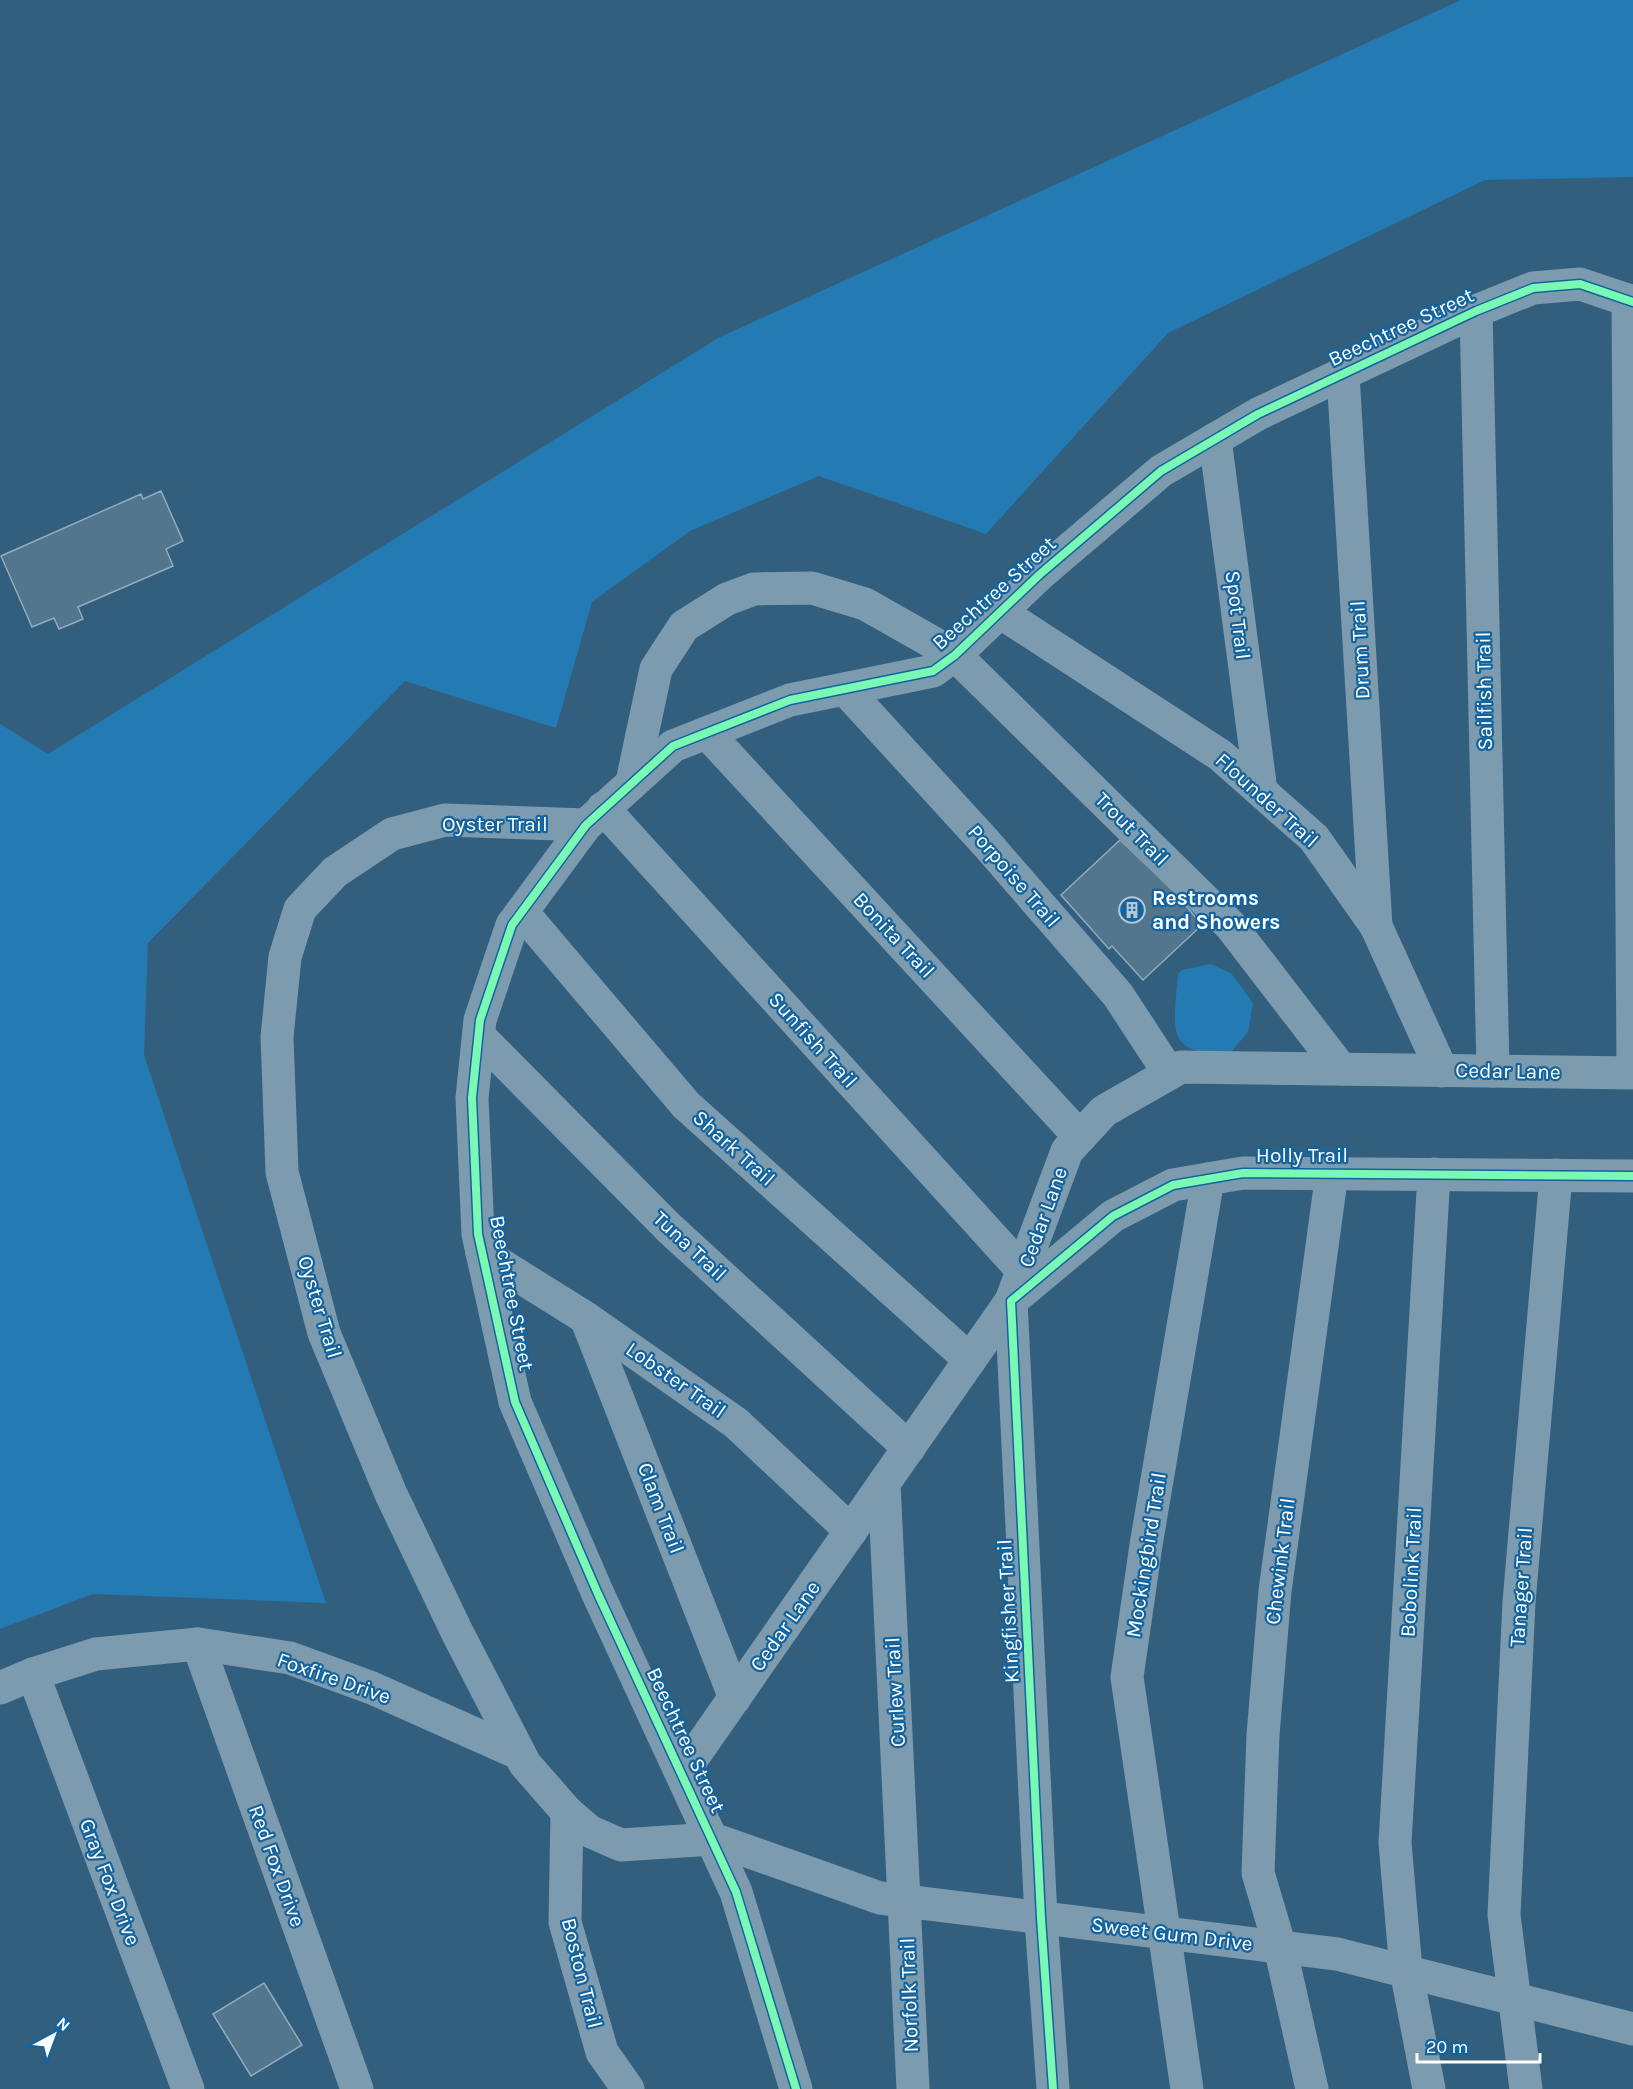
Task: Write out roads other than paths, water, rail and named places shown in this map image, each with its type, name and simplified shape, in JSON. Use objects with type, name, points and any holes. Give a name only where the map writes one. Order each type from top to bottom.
[{"type":"street","name":"Beechtree Street","points":[[796,2089],[736,1892],[598,1594],[515,1402],[478,1234],[472,1098],[480,1020],[512,926],[595,817],[673,746],[790,700],[933,671],[956,655],[1039,575],[1161,471],[1258,414],[1476,311],[1533,288],[1580,284],[1631,301]]},
{"type":"street","points":[[1631,301],[1633,1072]]},
{"type":"street","name":"Sailfish Trail","points":[[1476,311],[1493,1071]]},
{"type":"street","name":"Drum Trail","points":[[1343,374],[1376,926]]},
{"type":"street","name":"Spot Trail","points":[[1215,440],[1261,791]]},
{"type":"street","points":[[632,782],[656,669],[684,626],[727,599],[754,590],[812,588],[865,604],[956,655]]},
{"type":"street","name":"Flounder Trail","points":[[1000,612],[1220,755],[1314,838],[1376,926],[1442,1071]]},
{"type":"street","name":"Trout Trail","points":[[956,655],[1230,925],[1341,1069]]},
{"type":"street","name":"Porpoise Trail","points":[[845,689],[986,843],[1118,995],[1170,1073]]},
{"type":"street","name":"Bonita Trail","points":[[707,733],[1080,1137]]},
{"type":"street","name":"Sunfish Trail","points":[[595,817],[1023,1271]]},
{"type":"street","name":"Oyster Trail","points":[[595,817],[445,820],[392,834],[335,872],[300,909],[285,957],[277,1037],[282,1172],[324,1333],[391,1494],[520,1754],[567,1812],[589,1832],[621,1845],[713,1839]]},
{"type":"street","name":"Shark Trail","points":[[522,912],[686,1105],[970,1360]]},
{"type":"street","name":"Tuna Trail","points":[[479,1036],[669,1228],[909,1448]]},
{"type":"street","name":"Cedar Lane","points":[[682,1773],[1011,1302],[1067,1151],[1104,1111],[1181,1066],[1633,1072]]},
{"type":"street","name":"Holly Trail","points":[[1011,1302],[1113,1216],[1173,1185],[1243,1173],[1633,1176]]},
{"type":"street","name":"Chewink Trail","points":[[1312,2089],[1280,1947],[1258,1873],[1263,1735],[1275,1591],[1332,1173]]},
{"type":"street","name":"Bobolink Trail","points":[[1428,2089],[1406,1970],[1395,1843],[1434,1174]]},
{"type":"street","name":"Tanager Trail","points":[[1526,2089],[1504,1915],[1518,1614],[1556,1175]]},
{"type":"street","name":"Mockingbird Trail","points":[[1188,2089],[1127,1677],[1146,1545],[1208,1179]]},
{"type":"street","name":"Lobster Trail","points":[[482,1253],[586,1318],[736,1423],[851,1531]]},
{"type":"street","name":"Kingfisher Trail","points":[[1011,1302],[1041,1918],[1053,2089]]},
{"type":"street","name":"Clam Trail","points":[[586,1318],[735,1698]]},
{"type":"street","name":"Curlew Trail","points":[[884,1483],[905,1901]]},
{"type":"street","name":"Foxfire Drive","points":[[0,1688],[33,1674],[96,1654],[198,1644],[290,1658],[372,1688],[520,1754]]},
{"type":"street","name":"Red Fox Drive","points":[[198,1644],[357,2089]]},
{"type":"street","name":"Gray Fox Drive","points":[[33,1674],[188,2089]]},
{"type":"street","name":"Boston Trail","points":[[567,1812],[565,1922],[602,2052],[628,2089]]},
{"type":"street","name":"Sweet Gum Drive","points":[[713,1839],[880,1898],[1337,1954],[1633,2029]]},
{"type":"street","name":"Norfolk Trail","points":[[905,1901],[913,2089]]},
{"type":"place","name":"Restrooms and Showers","points":[[1132,910]]}]
